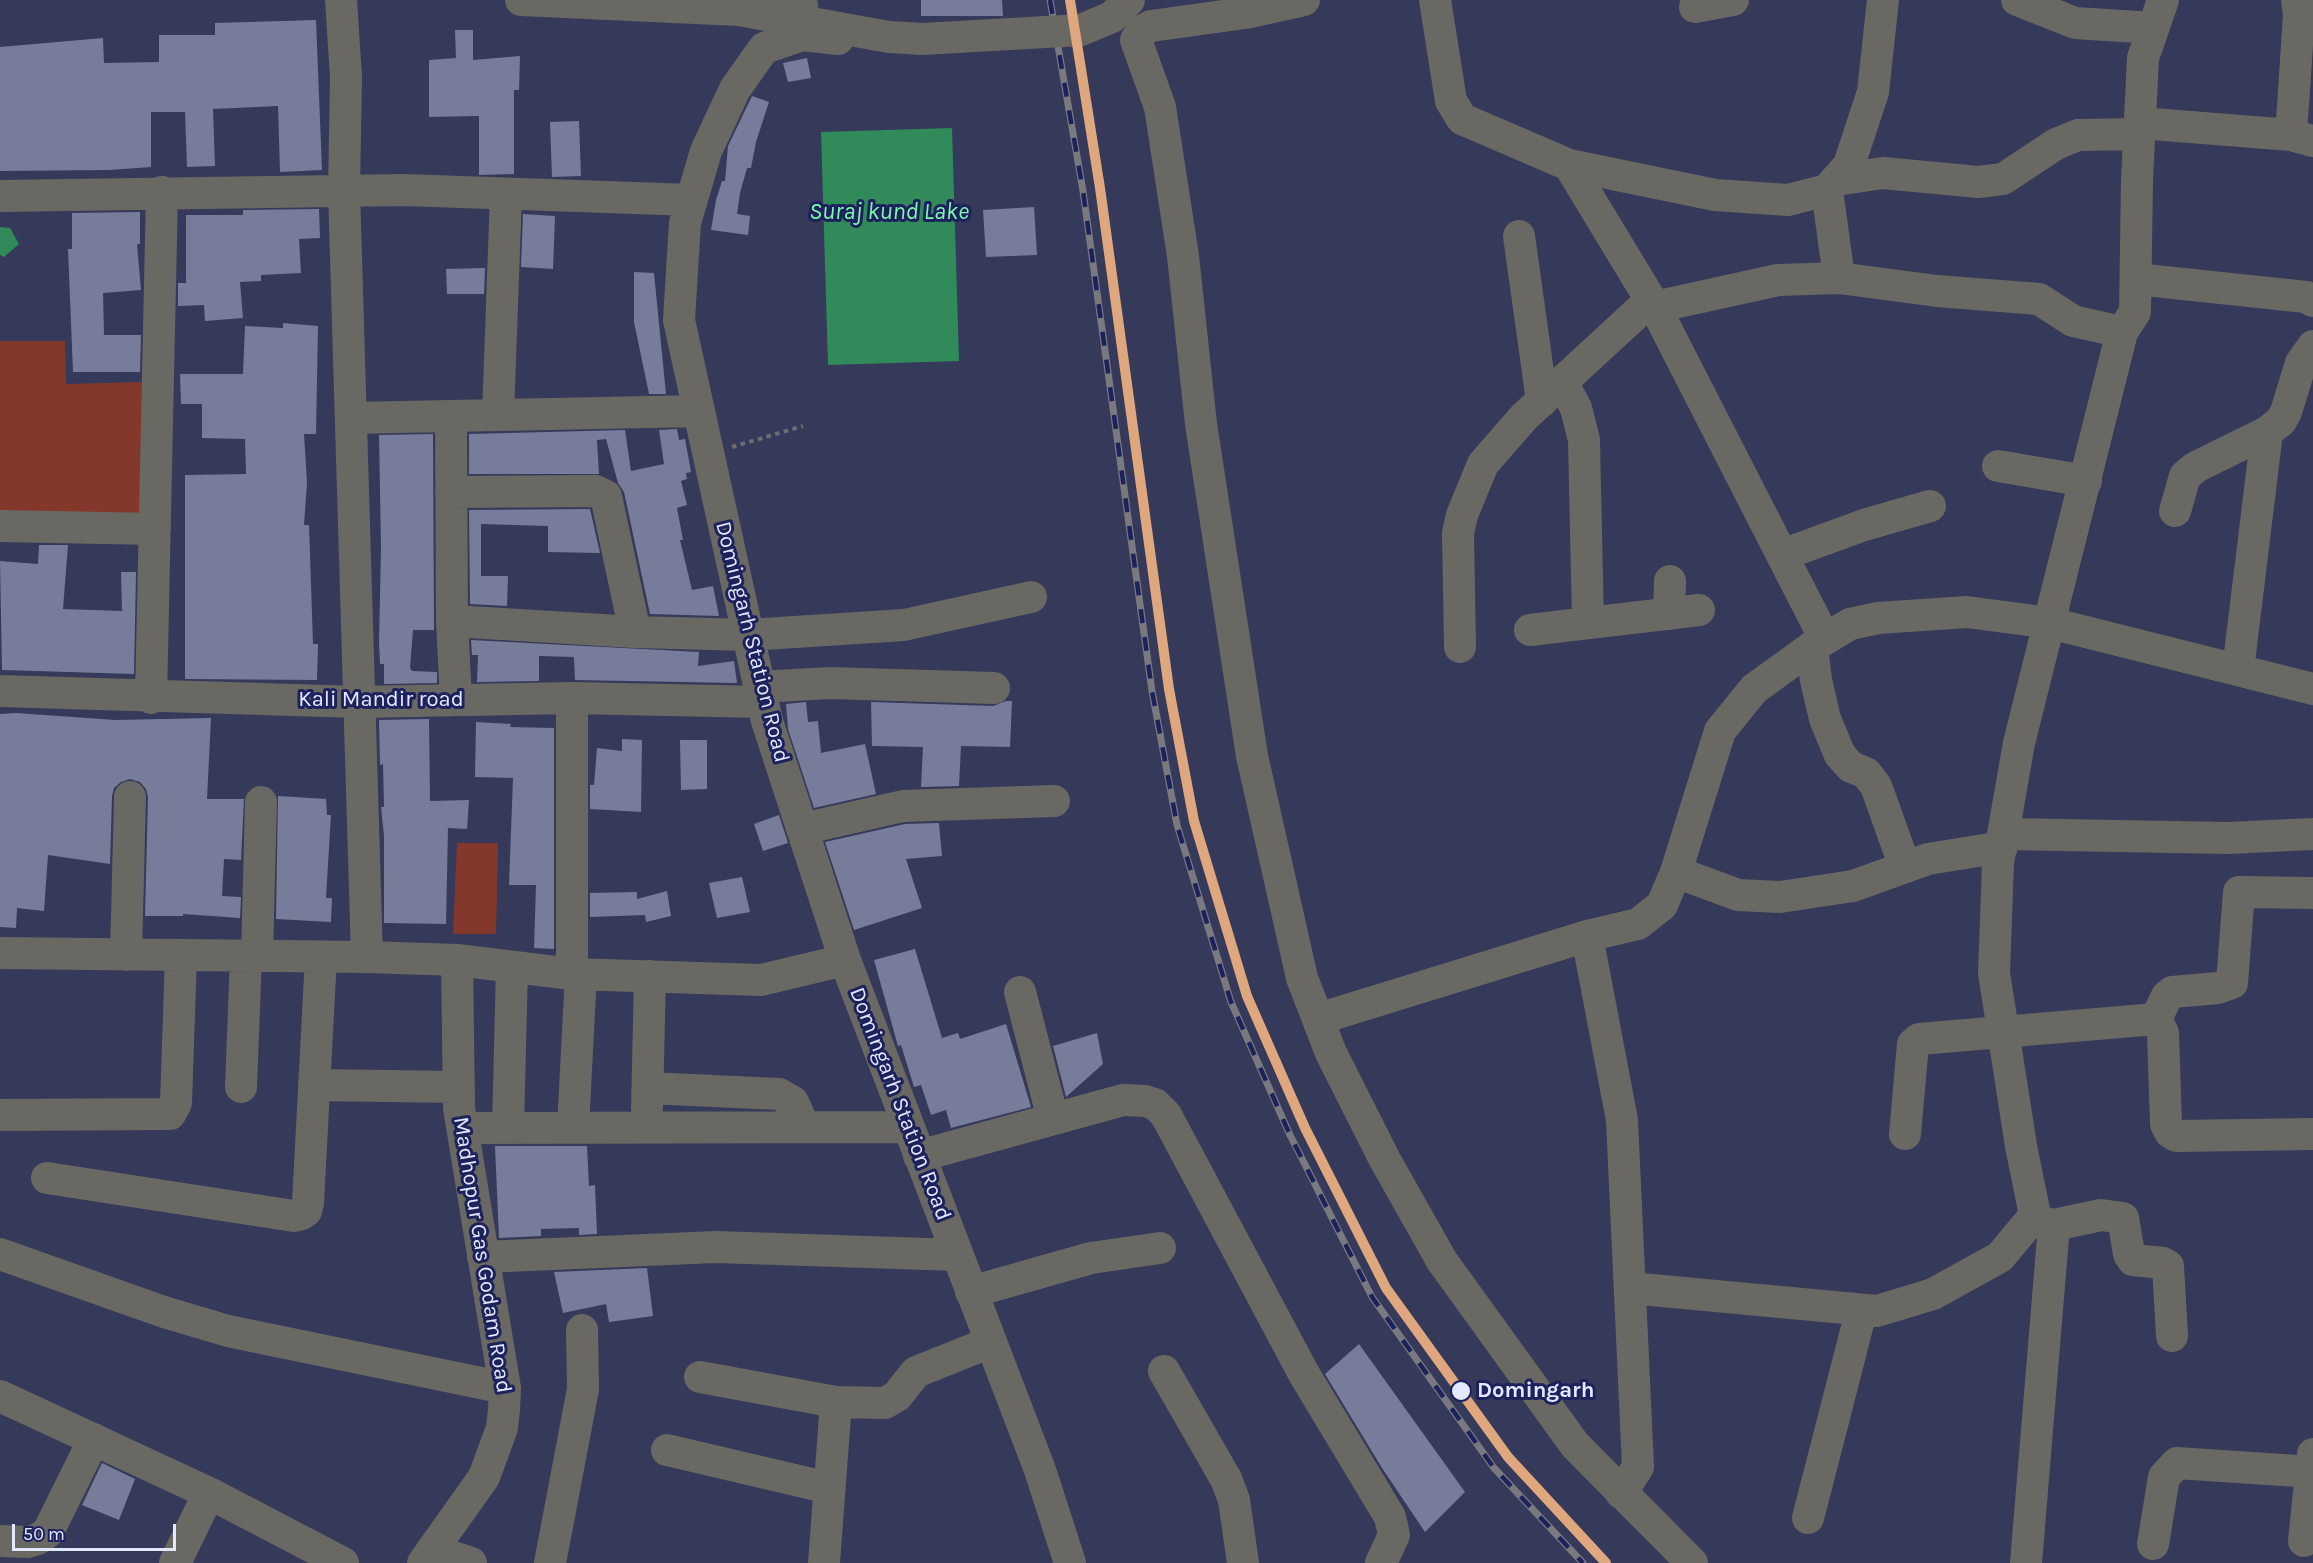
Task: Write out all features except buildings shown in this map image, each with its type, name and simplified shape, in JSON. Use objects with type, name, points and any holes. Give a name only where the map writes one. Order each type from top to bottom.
[{"type":"street","points":[[341,0],[346,77],[344,191],[367,957]]},
{"type":"street","points":[[521,0],[740,10],[889,38],[922,39],[1081,30],[1112,17],[1129,0]]},
{"type":"street","points":[[762,0],[802,13]]},
{"type":"street","points":[[1112,0],[1141,31]]},
{"type":"street","points":[[1304,0],[1244,7],[1151,26],[1141,31],[1136,40],[1162,118],[1183,256],[1201,424],[1252,756],[1302,978],[1331,1053],[1385,1160],[1442,1261],[1575,1444],[1692,1563]]},
{"type":"street","points":[[1435,0],[1451,101],[1462,119],[1569,165],[1715,195],[1788,200],[1832,184],[1883,174],[1978,182],[2003,179],[2056,144],[2078,135],[2140,129],[2302,138],[2297,0]]},
{"type":"street","points":[[1695,7],[1733,0]]},
{"type":"street","points":[[1839,278],[1832,184],[1849,165],[1873,92],[1882,0]]},
{"type":"street","points":[[2017,0],[2056,18],[2075,23],[2158,14],[2143,58],[2135,312],[2122,332],[2019,743],[2002,841],[1994,973],[2021,1146],[2035,1215],[2042,1222],[2026,1563]]},
{"type":"street","name":"Domingarh Station Road","points":[[1007,46],[912,48],[802,13],[764,48],[735,89],[706,151],[685,223],[679,320],[761,695],[802,828],[845,960],[1040,1470],[1070,1563]]},
{"type":"street","points":[[1569,165],[1653,303],[1782,555],[1819,643],[1816,680],[1825,719],[1840,755],[1851,767],[1866,773],[1876,786],[1905,867]]},
{"type":"street","points":[[0,195],[344,191],[692,200]]},
{"type":"street","points":[[151,698],[162,192]]},
{"type":"street","points":[[498,415],[506,194]]},
{"type":"street","points":[[1519,236],[1552,392],[1576,408],[1584,440],[1588,623]]},
{"type":"street","points":[[1460,647],[1458,533],[1462,515],[1483,464],[1524,417],[1653,303],[1778,280],[1839,278],[1938,291],[2039,299],[2073,321],[2122,332]]},
{"type":"street","points":[[2136,279],[2307,297],[2313,301]]},
{"type":"street","points":[[2175,511],[2186,476],[2196,467],[2274,428],[2286,412],[2301,363],[2313,346]]},
{"type":"street","points":[[351,418],[699,411]]},
{"type":"street","points":[[451,416],[452,621],[456,700]]},
{"type":"street","points":[[2238,670],[2267,432]]},
{"type":"street","points":[[1998,466],[2086,481]]},
{"type":"street","points":[[452,492],[596,491],[606,496],[634,632]]},
{"type":"street","points":[[1782,555],[1864,525],[1930,506]]},
{"type":"street","points":[[0,526],[154,529]]},
{"type":"street","points":[[1530,630],[1684,612],[1670,581]]},
{"type":"street","points":[[452,621],[634,632],[748,635],[903,625],[1031,597]]},
{"type":"street","points":[[1318,1019],[1587,936],[1638,924],[1662,905],[1676,872],[1720,731],[1755,689],[1819,643],[1850,624],[1878,618],[1967,612],[2050,623],[2313,689]]},
{"type":"street","name":"Kali Mandir road","points":[[0,691],[151,698],[359,702],[761,695],[830,683],[994,688]]},
{"type":"street","points":[[572,698],[576,974],[573,1127]]},
{"type":"street","points":[[126,955],[130,797]]},
{"type":"street","points":[[802,828],[903,806],[1054,801]]},
{"type":"street","points":[[241,1088],[261,802]]},
{"type":"street","points":[[1676,872],[1738,896],[1780,897],[1853,886],[1928,859],[2002,841],[2229,838],[2313,834]]},
{"type":"street","points":[[2156,1019],[2167,996],[2172,992],[2218,988],[2232,983],[2239,892],[2313,893]]},
{"type":"street","points":[[1587,936],[1622,1120],[1638,1467],[1621,1493]]},
{"type":"street","points":[[0,953],[458,960],[576,974],[761,980],[845,960]]},
{"type":"street","points":[[0,1115],[170,1114],[176,1103],[181,955]]},
{"type":"street","points":[[47,1178],[294,1216],[302,1214],[308,1203],[321,957]]},
{"type":"street","name":"Madhopur Gas Godam Road","points":[[427,1557],[484,1477],[502,1428],[505,1388],[463,1128],[459,1087],[458,960]]},
{"type":"street","points":[[508,1128],[512,967]]},
{"type":"street","points":[[647,1127],[650,976]]},
{"type":"street","points":[[1020,992],[1053,1119]]},
{"type":"street","points":[[1905,1134],[1913,1044],[1919,1039],[1929,1036],[2156,1019]]},
{"type":"street","points":[[2156,1019],[2163,1033],[2166,1124],[2170,1132],[2176,1136],[2313,1134]]},
{"type":"street","points":[[314,1085],[459,1087]]},
{"type":"street","points":[[648,1088],[779,1094],[793,1102],[804,1127]]},
{"type":"street","points":[[919,1156],[1127,1100],[1155,1104],[1166,1115],[1304,1374],[1390,1517],[1394,1535],[1383,1561]]},
{"type":"street","points":[[463,1128],[908,1127]]},
{"type":"street","points":[[1629,1288],[1861,1312],[1877,1311],[1933,1294],[2000,1257],[2042,1222],[2101,1215],[2122,1218],[2129,1254],[2133,1260],[2163,1263],[2168,1266],[2172,1336]]},
{"type":"street","points":[[483,1257],[716,1247],[957,1255]]},
{"type":"street","points":[[971,1292],[1091,1258],[1160,1248]]},
{"type":"street","points":[[0,1254],[164,1312],[228,1330],[505,1388]]},
{"type":"street","points":[[1808,1518],[1861,1312]]},
{"type":"street","points":[[550,1563],[583,1389],[582,1330]]},
{"type":"street","points":[[700,1377],[836,1402],[885,1403],[897,1396],[916,1372],[991,1342]]},
{"type":"street","points":[[1164,1371],[1226,1479],[1234,1500],[1243,1563]]},
{"type":"street","points":[[0,1396],[209,1493],[344,1563]]},
{"type":"street","points":[[824,1563],[836,1402]]},
{"type":"street","points":[[0,1540],[28,1542],[48,1532],[94,1439]]},
{"type":"street","points":[[667,1450],[829,1488]]},
{"type":"street","points":[[2153,1544],[2164,1477],[2177,1464],[2313,1462],[2304,1541]]},
{"type":"street","points":[[176,1563],[209,1493]]},
{"type":"street","points":[[427,1557],[471,1563]]},
{"type":"path","points":[[708,453],[803,426]]},
{"type":"shaded area","points":[[0,341],[65,341],[66,384],[142,382],[140,513],[0,513]]},
{"type":"shaded area","points":[[457,843],[498,843],[496,934],[453,934]]},
{"type":"water","name":"Suraj kund Lake","points":[[952,128],[959,361],[828,365],[821,132]]},
{"type":"water","points":[[0,227],[10,228],[19,244],[4,257],[0,255]]},
{"type":"railway","points":[[1050,0],[1083,191],[1152,691],[1177,825],[1231,1002],[1290,1135],[1372,1297],[1494,1468],[1583,1563]]},
{"type":"transit line","points":[[1070,0],[1100,188],[1169,689],[1194,821],[1247,996],[1305,1128],[1386,1288],[1508,1457],[1606,1563]]},
{"type":"place","name":"Domingarh","points":[[1461,1391]]}]
